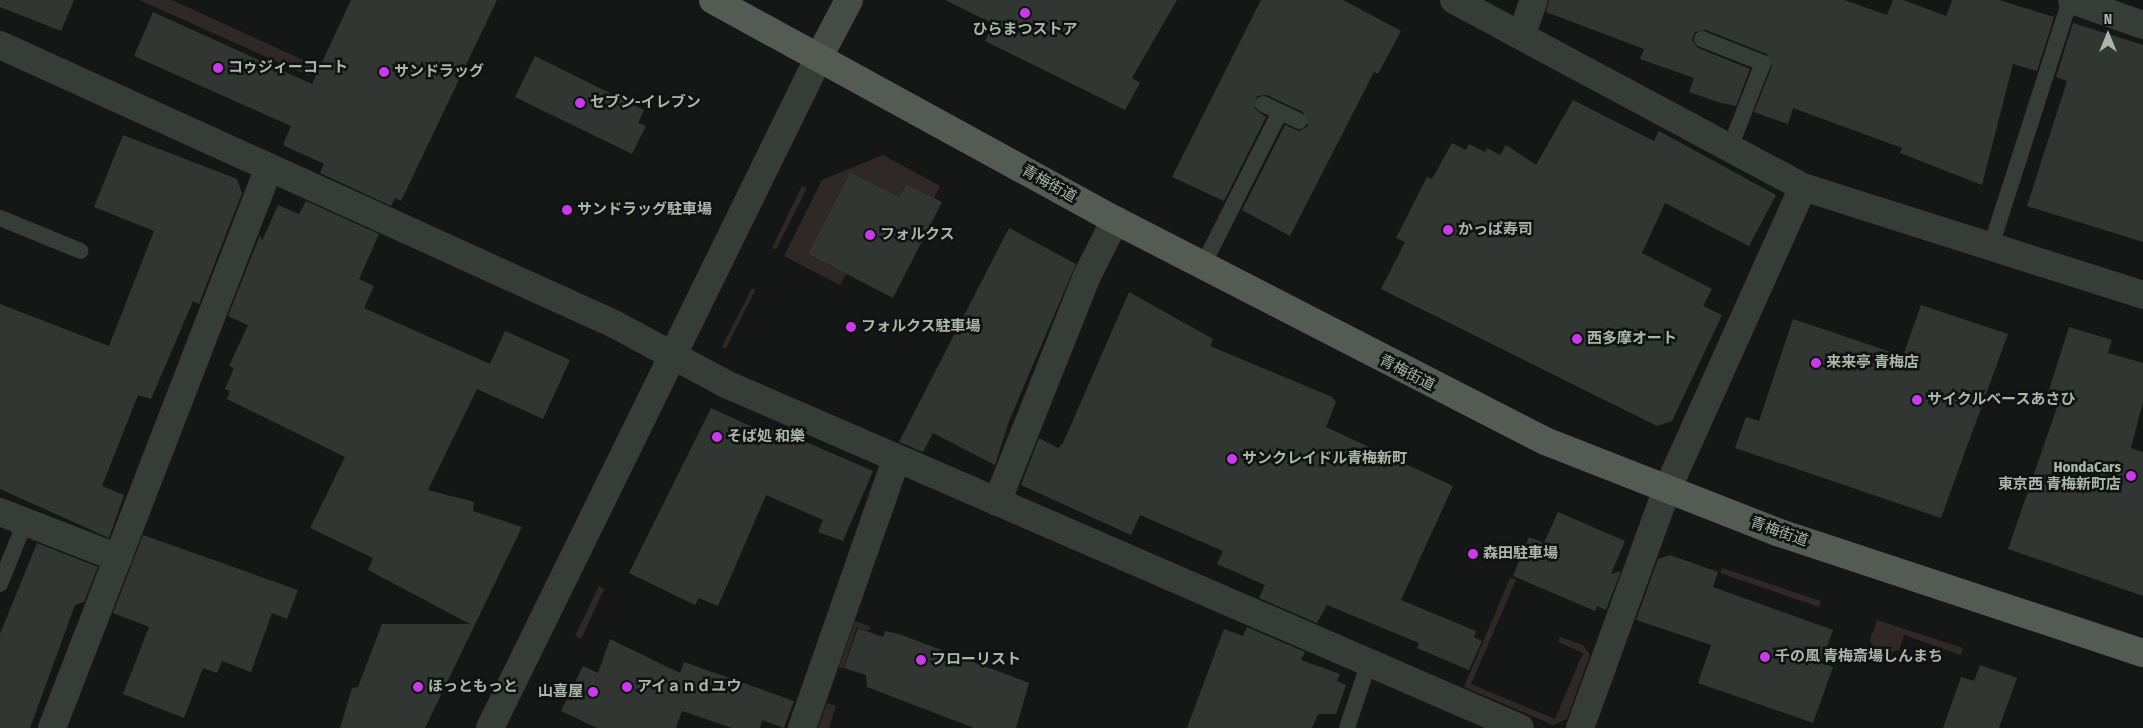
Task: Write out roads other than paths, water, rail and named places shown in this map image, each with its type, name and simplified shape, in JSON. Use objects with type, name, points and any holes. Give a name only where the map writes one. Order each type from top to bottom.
[{"type":"main road","name":"青梅街道","points":[[713,0],[1115,220],[1510,425],[1666,492],[2143,653]]},
{"type":"main road","points":[[819,57],[848,0]]},
{"type":"street","points":[[1454,0],[1731,145],[1803,187],[2143,295]]},
{"type":"street","points":[[1522,34],[1534,0]]},
{"type":"street","points":[[2071,0],[2143,24]]},
{"type":"street","points":[[0,45],[268,170],[614,324],[728,385],[1520,728]]},
{"type":"street","points":[[490,728],[819,57]]},
{"type":"street","points":[[52,728],[268,170]]},
{"type":"street","points":[[1580,728],[1666,492],[1803,187]]},
{"type":"street","points":[[998,502],[1087,276],[1115,220]]},
{"type":"street","points":[[802,728],[896,458]]},
{"type":"street","points":[[12,517],[118,558]]},
{"type":"lane","points":[[1991,246],[2071,0]]},
{"type":"lane","points":[[1702,39],[1763,63],[1731,145]]},
{"type":"lane","points":[[1263,104],[1299,121]]},
{"type":"lane","points":[[1203,265],[1280,112]]},
{"type":"lane","points":[[0,218],[81,251]]},
{"type":"lane","points":[[0,584],[12,517]]},
{"type":"lane","points":[[1347,728],[1369,662]]},
{"type":"place","name":"ひらまつストア","points":[[1025,13]]},
{"type":"place","name":"コゥジィーコート","points":[[218,68]]},
{"type":"place","name":"サンドラッグ","points":[[384,72]]},
{"type":"place","name":"セブン-イレブン","points":[[580,103]]},
{"type":"place","name":"サンドラッグ駐車場","points":[[567,210]]},
{"type":"place","name":"かっぱ寿司","points":[[1448,230]]},
{"type":"place","name":"フォルクス","points":[[870,235]]},
{"type":"place","name":"フォルクス駐車場","points":[[851,327]]},
{"type":"place","name":"西多摩オート","points":[[1577,339]]},
{"type":"place","name":"来来亭 青梅店","points":[[1816,363]]},
{"type":"place","name":"サイクルベースあさひ","points":[[1917,400]]},
{"type":"place","name":"そば処 和樂","points":[[717,437]]},
{"type":"place","name":"サンクレイドル青梅新町","points":[[1232,459]]},
{"type":"place","name":"HondaCars 東京西 青梅新町店","points":[[2131,476]]},
{"type":"place","name":"森田駐車場","points":[[1473,554]]},
{"type":"place","name":"千の風 青梅斎場しんまち","points":[[1765,657]]},
{"type":"place","name":"フローリスト","points":[[921,660]]},
{"type":"place","name":"ほっともっと","points":[[418,687]]},
{"type":"place","name":"アイａｎｄユウ","points":[[627,687]]},
{"type":"place","name":"山喜屋","points":[[593,692]]}]
